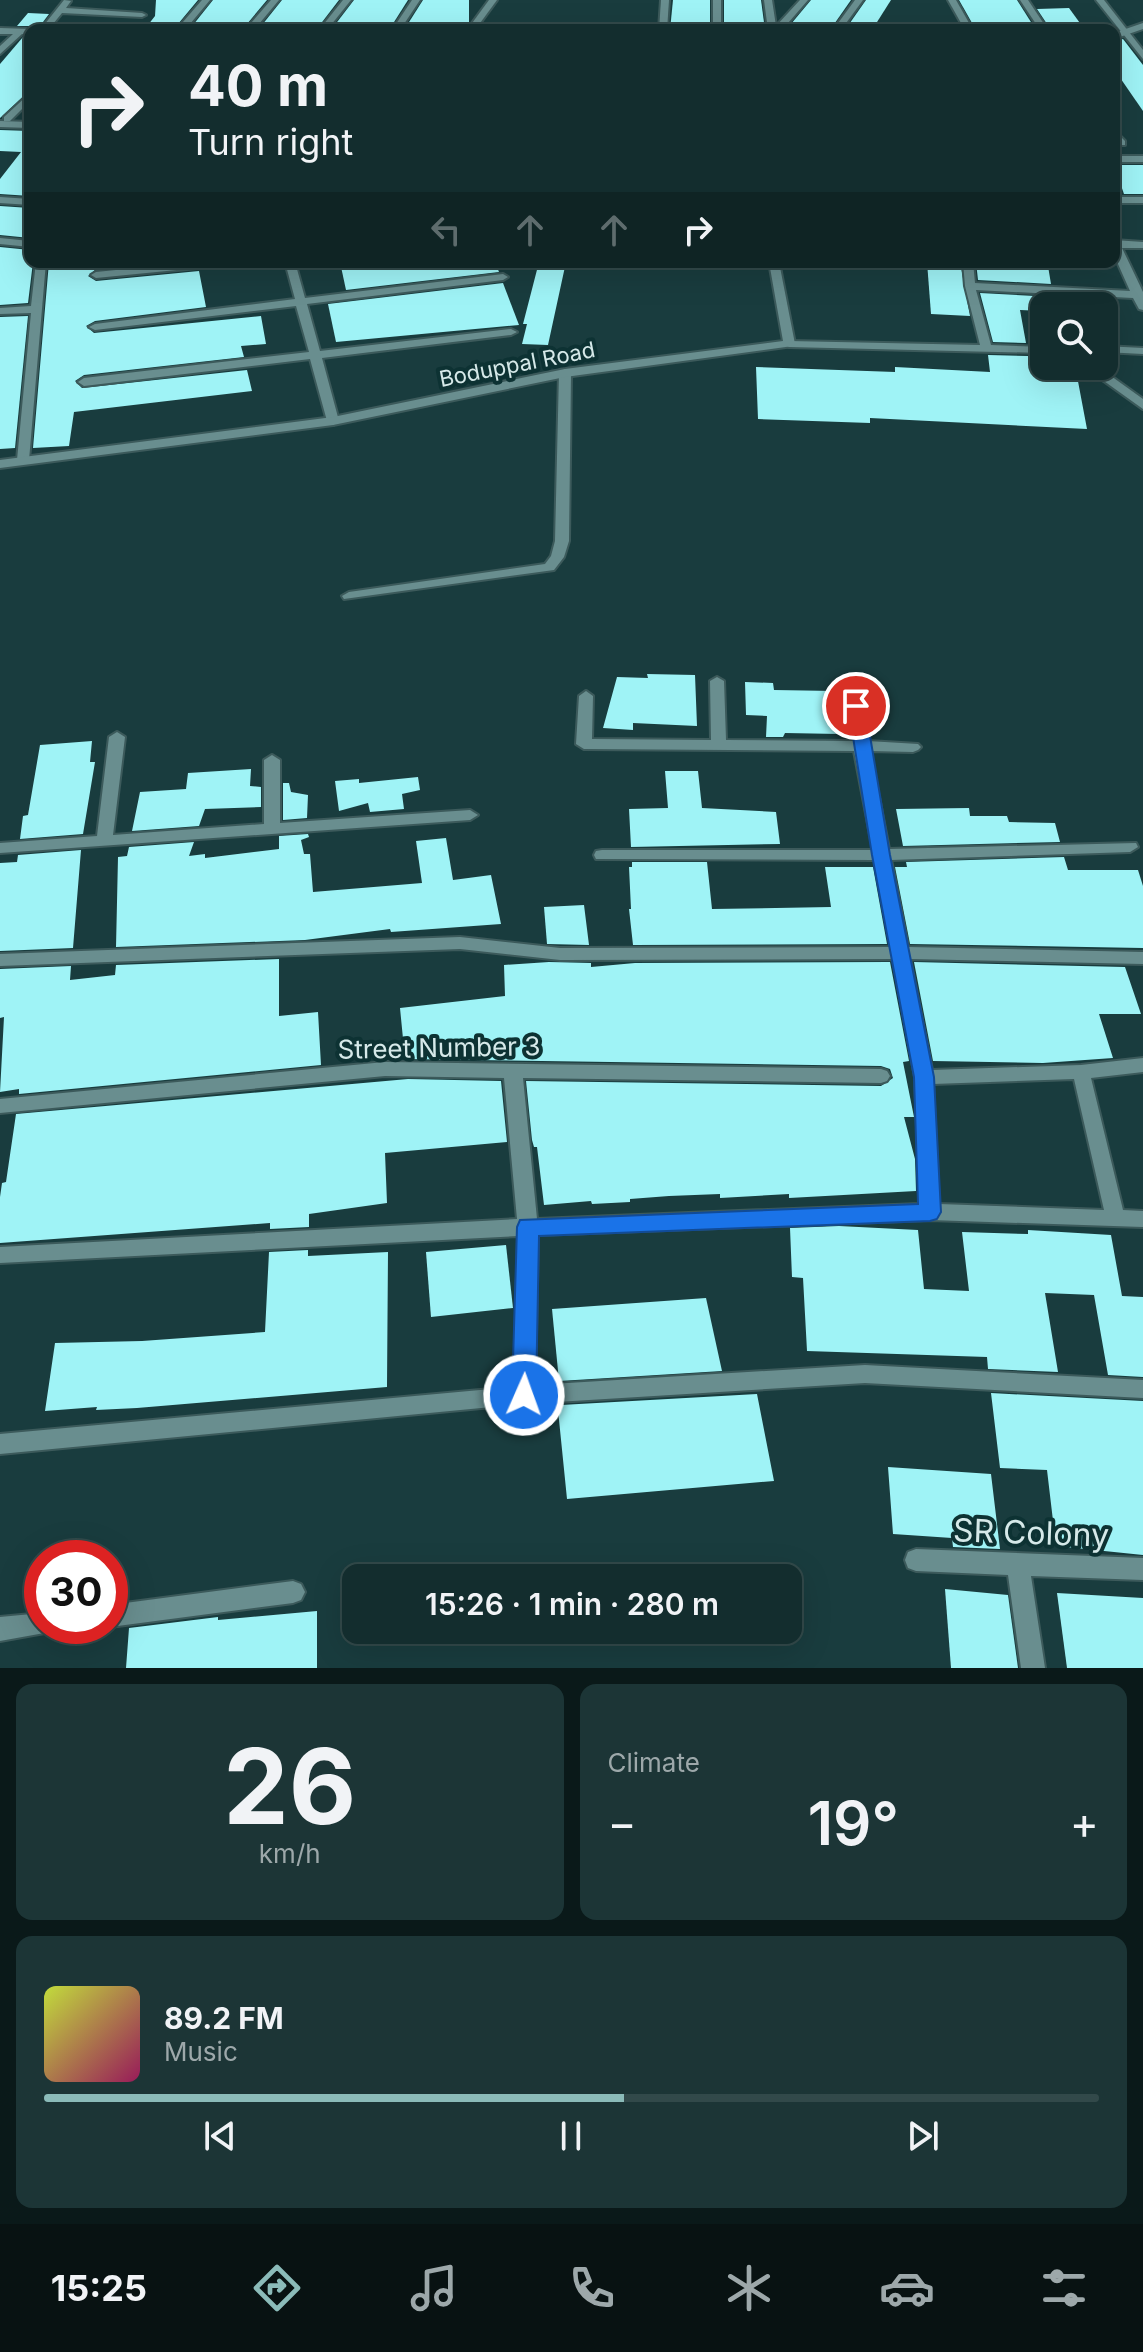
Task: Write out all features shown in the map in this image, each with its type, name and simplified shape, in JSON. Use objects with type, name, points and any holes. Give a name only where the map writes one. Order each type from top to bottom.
[{"type":"street","points":[[49,24],[68,0]]},
{"type":"street","points":[[185,24],[206,0]]},
{"type":"street","points":[[254,24],[275,0]]},
{"type":"street","points":[[328,24],[347,0]]},
{"type":"street","points":[[400,24],[416,0]]},
{"type":"street","points":[[475,24],[493,0]]},
{"type":"street","points":[[663,24],[665,0]]},
{"type":"street","points":[[717,0],[717,24]]},
{"type":"street","points":[[768,0],[773,24]]},
{"type":"street","points":[[780,24],[804,0]]},
{"type":"street","points":[[841,24],[859,0]]},
{"type":"street","points":[[952,0],[966,24]]},
{"type":"street","points":[[1024,0],[1040,24]]},
{"type":"street","points":[[1100,0],[1119,24]]},
{"type":"street","points":[[60,10],[142,15]]},
{"type":"street","points":[[1120,26],[1143,56]]},
{"type":"street","points":[[1120,34],[1143,26]]},
{"type":"street","points":[[0,31],[24,32]]},
{"type":"street","points":[[0,51],[24,33]]},
{"type":"street","points":[[2,123],[24,102]]},
{"type":"street","points":[[2,123],[24,122]]},
{"type":"street","points":[[1120,159],[1143,159]]},
{"type":"street","points":[[0,200],[24,202]]},
{"type":"street","points":[[1120,200],[1143,200]]},
{"type":"street","points":[[0,241],[24,243]]},
{"type":"street","points":[[1120,244],[1143,245]]},
{"type":"street","points":[[1120,255],[1141,294],[1143,307]]},
{"type":"street","points":[[23,460],[34,309],[40,268]]},
{"type":"street","points":[[96,275],[167,268]]},
{"type":"street","points":[[292,268],[333,421]]},
{"type":"street","points":[[775,268],[789,344]]},
{"type":"street","points":[[968,268],[970,286],[986,347]]},
{"type":"street","points":[[95,327],[503,277]]},
{"type":"street","points":[[970,286],[1141,294]]},
{"type":"street","points":[[0,311],[34,309]]},
{"type":"street","points":[[84,382],[511,332]]},
{"type":"street","name":"Boduppal Road","points":[[0,464],[333,421],[565,373],[789,344],[1030,349]]},
{"type":"street","points":[[1118,350],[1143,351]]},
{"type":"street","points":[[349,596],[549,567],[557,557],[562,541],[565,373]]},
{"type":"street","points":[[1108,380],[1143,405]]},
{"type":"street","points":[[717,681],[719,744]]},
{"type":"street","points":[[586,696],[584,744],[913,747]]},
{"type":"street","points":[[856,706],[924,1077],[930,1212]]},
{"type":"street","points":[[104,840],[117,737]]},
{"type":"street","points":[[272,760],[272,828]]},
{"type":"street","points":[[0,848],[470,815]]},
{"type":"street","points":[[602,855],[881,855],[1130,847]]},
{"type":"street","points":[[0,960],[460,943],[560,954],[901,953],[1143,958]]},
{"type":"street","points":[[924,1077],[1081,1072],[1143,1065]]},
{"type":"street","name":"Street Number 3","points":[[0,1106],[385,1069],[881,1076]]},
{"type":"street","points":[[513,1071],[528,1227],[524,1395]]},
{"type":"street","points":[[1081,1072],[1115,1217]]},
{"type":"street","points":[[0,1255],[528,1227],[930,1212],[1143,1219]]},
{"type":"street","points":[[0,1444],[524,1395],[865,1374],[1143,1389]]},
{"type":"street","name":"SR Colony","points":[[916,1560],[1143,1569]]},
{"type":"street","points":[[1018,1563],[1033,1668]]},
{"type":"street","points":[[128,1614],[293,1592]]},
{"type":"street","points":[[0,1629],[24,1626]]},
{"type":"building","points":[[156,0],[198,0],[178,24],[149,24],[155,16]]},
{"type":"building","points":[[213,0],[267,0],[247,24],[194,24]]},
{"type":"building","points":[[282,0],[339,0],[321,24],[263,24]]},
{"type":"building","points":[[354,0],[408,0],[393,24],[336,24]]},
{"type":"building","points":[[423,0],[469,0],[468,24],[408,24]]},
{"type":"building","points":[[673,0],[710,0],[710,24],[671,24]]},
{"type":"building","points":[[724,0],[761,0],[764,24],[724,24]]},
{"type":"building","points":[[811,0],[851,0],[834,24],[791,24]]},
{"type":"building","points":[[866,0],[891,0],[876,24],[849,24]]},
{"type":"building","points":[[959,0],[1017,0],[1032,24],[973,24]]},
{"type":"building","points":[[1069,8],[1081,24],[1047,24],[1037,9]]},
{"type":"building","points":[[28,13],[49,14],[42,24],[17,26]]},
{"type":"building","points":[[24,37],[24,96],[0,118],[0,64]]},
{"type":"building","points":[[1123,39],[1143,65],[1143,111],[1120,78],[1120,40]]},
{"type":"building","points":[[0,130],[24,131],[24,196],[0,194],[0,179],[21,152],[0,151]]},
{"type":"building","points":[[1120,165],[1143,165],[1143,194],[1124,194]]},
{"type":"building","points":[[0,206],[24,208],[24,237],[0,235]]},
{"type":"building","points":[[0,247],[24,249],[24,268],[32,268],[28,303],[0,305]]},
{"type":"building","points":[[48,268],[106,268],[96,269],[88,276],[96,281],[199,271],[206,307],[95,321],[86,326],[94,333],[261,316],[266,344],[241,346],[244,357],[84,375],[75,381],[82,388],[247,370],[252,391],[74,412],[69,446],[33,448]]},
{"type":"building","points":[[341,268],[497,268],[499,272],[346,290]]},
{"type":"building","points":[[537,268],[565,268],[548,345],[522,344],[527,324],[523,324]]},
{"type":"building","points":[[927,268],[961,268],[970,316],[931,314]]},
{"type":"building","points":[[977,268],[1048,268],[1051,284],[978,280]]},
{"type":"building","points":[[503,283],[519,325],[336,342],[328,304]]},
{"type":"building","points":[[980,293],[1030,296],[1030,310],[1020,310],[1026,343],[993,342]]},
{"type":"building","points":[[28,316],[15,448],[0,449],[0,317]]},
{"type":"building","points":[[988,355],[1028,356],[1030,380],[1078,380],[1087,429],[870,418],[870,423],[758,419],[756,367],[895,372],[895,367],[990,372]]},
{"type":"building","points":[[647,674],[695,675],[697,726],[633,723],[633,730],[603,728],[617,677],[648,678]]},
{"type":"building","points":[[745,682],[773,683],[774,690],[835,691],[840,734],[785,733],[783,737],[766,737],[767,716],[746,715]]},
{"type":"building","points":[[92,741],[90,762],[95,762],[83,834],[20,839],[23,816],[28,815],[40,745]]},
{"type":"building","points":[[251,769],[250,786],[261,787],[261,807],[205,809],[199,826],[132,831],[140,792],[186,789],[188,773]]},
{"type":"building","points":[[665,771],[698,771],[702,808],[776,812],[780,844],[631,847],[629,809],[668,808]]},
{"type":"building","points":[[418,777],[420,790],[402,794],[404,809],[370,812],[368,803],[339,811],[335,781],[359,779],[359,783]]},
{"type":"building","points":[[283,783],[289,783],[291,792],[308,795],[307,818],[283,820]]},
{"type":"building","points":[[969,808],[970,816],[1007,816],[1009,822],[1055,823],[1060,842],[903,846],[896,809]]},
{"type":"building","points":[[308,834],[309,837],[301,840],[304,854],[310,854],[313,892],[422,883],[416,841],[446,838],[453,880],[491,875],[501,924],[391,932],[390,929],[305,940],[116,947],[118,857],[127,856],[129,847],[194,842],[189,856],[205,854],[205,858],[279,849],[279,836]]},
{"type":"building","points":[[81,850],[73,948],[0,951],[0,863],[17,862],[18,855]]},
{"type":"building","points":[[1064,857],[1068,870],[1138,870],[1143,886],[1143,948],[910,944],[895,867],[907,867],[906,862]]},
{"type":"building","points":[[632,862],[707,862],[712,909],[831,907],[825,867],[873,867],[887,944],[633,945],[629,909],[629,867],[632,867]]},
{"type":"building","points":[[584,905],[589,945],[547,944],[544,907]]},
{"type":"building","points":[[279,959],[279,1016],[318,1012],[321,1065],[19,1094],[19,1089],[0,1092],[4,1017],[0,1018],[0,969],[71,966],[70,980],[115,975],[116,965]]},
{"type":"building","points":[[890,962],[909,1061],[903,1062],[914,1117],[904,1117],[915,1159],[916,1191],[789,1198],[789,1194],[720,1198],[720,1194],[544,1205],[537,1147],[534,1147],[532,1140],[526,1081],[881,1086],[893,1078],[890,1069],[881,1066],[405,1059],[400,1008],[505,996],[504,965],[591,963],[591,967],[635,963]]},
{"type":"building","points":[[914,962],[1125,967],[1141,1014],[1099,1014],[1113,1058],[1043,1063],[933,1061]]},
{"type":"building","points":[[408,1079],[501,1081],[507,1142],[385,1153],[387,1203],[309,1214],[309,1227],[270,1229],[270,1223],[0,1243],[0,1197],[2,1183],[6,1182],[16,1114]]},
{"type":"building","points":[[839,1226],[918,1230],[924,1289],[969,1291],[962,1232],[1028,1234],[1028,1230],[1111,1235],[1122,1296],[1143,1297],[1143,1377],[1108,1375],[1094,1295],[1045,1293],[1058,1372],[988,1369],[987,1357],[807,1351],[803,1278],[792,1277],[790,1228]]},
{"type":"building","points":[[506,1245],[513,1308],[431,1317],[426,1252]]},
{"type":"building","points":[[308,1250],[308,1256],[388,1252],[387,1387],[137,1408],[45,1411],[55,1343],[142,1341],[265,1332],[269,1252]]},
{"type":"building","points":[[706,1298],[722,1371],[559,1381],[552,1309]]},
{"type":"building","points":[[991,1393],[1143,1401],[1143,1555],[1056,1546],[1047,1470],[1000,1468]]},
{"type":"building","points":[[757,1394],[774,1481],[567,1499],[558,1410],[561,1410],[561,1405]]},
{"type":"building","points":[[888,1467],[991,1474],[1000,1549],[953,1547],[952,1538],[893,1534]]},
{"type":"building","points":[[945,1589],[1008,1595],[1018,1668],[951,1668]]},
{"type":"building","points":[[1057,1593],[1143,1598],[1143,1668],[1067,1668]]},
{"type":"building","points":[[317,1611],[317,1668],[126,1668],[129,1628],[218,1617],[218,1620]]},
{"type":"route","points":[[524,1395],[528,1227],[930,1212],[924,1077],[856,706]]}]
